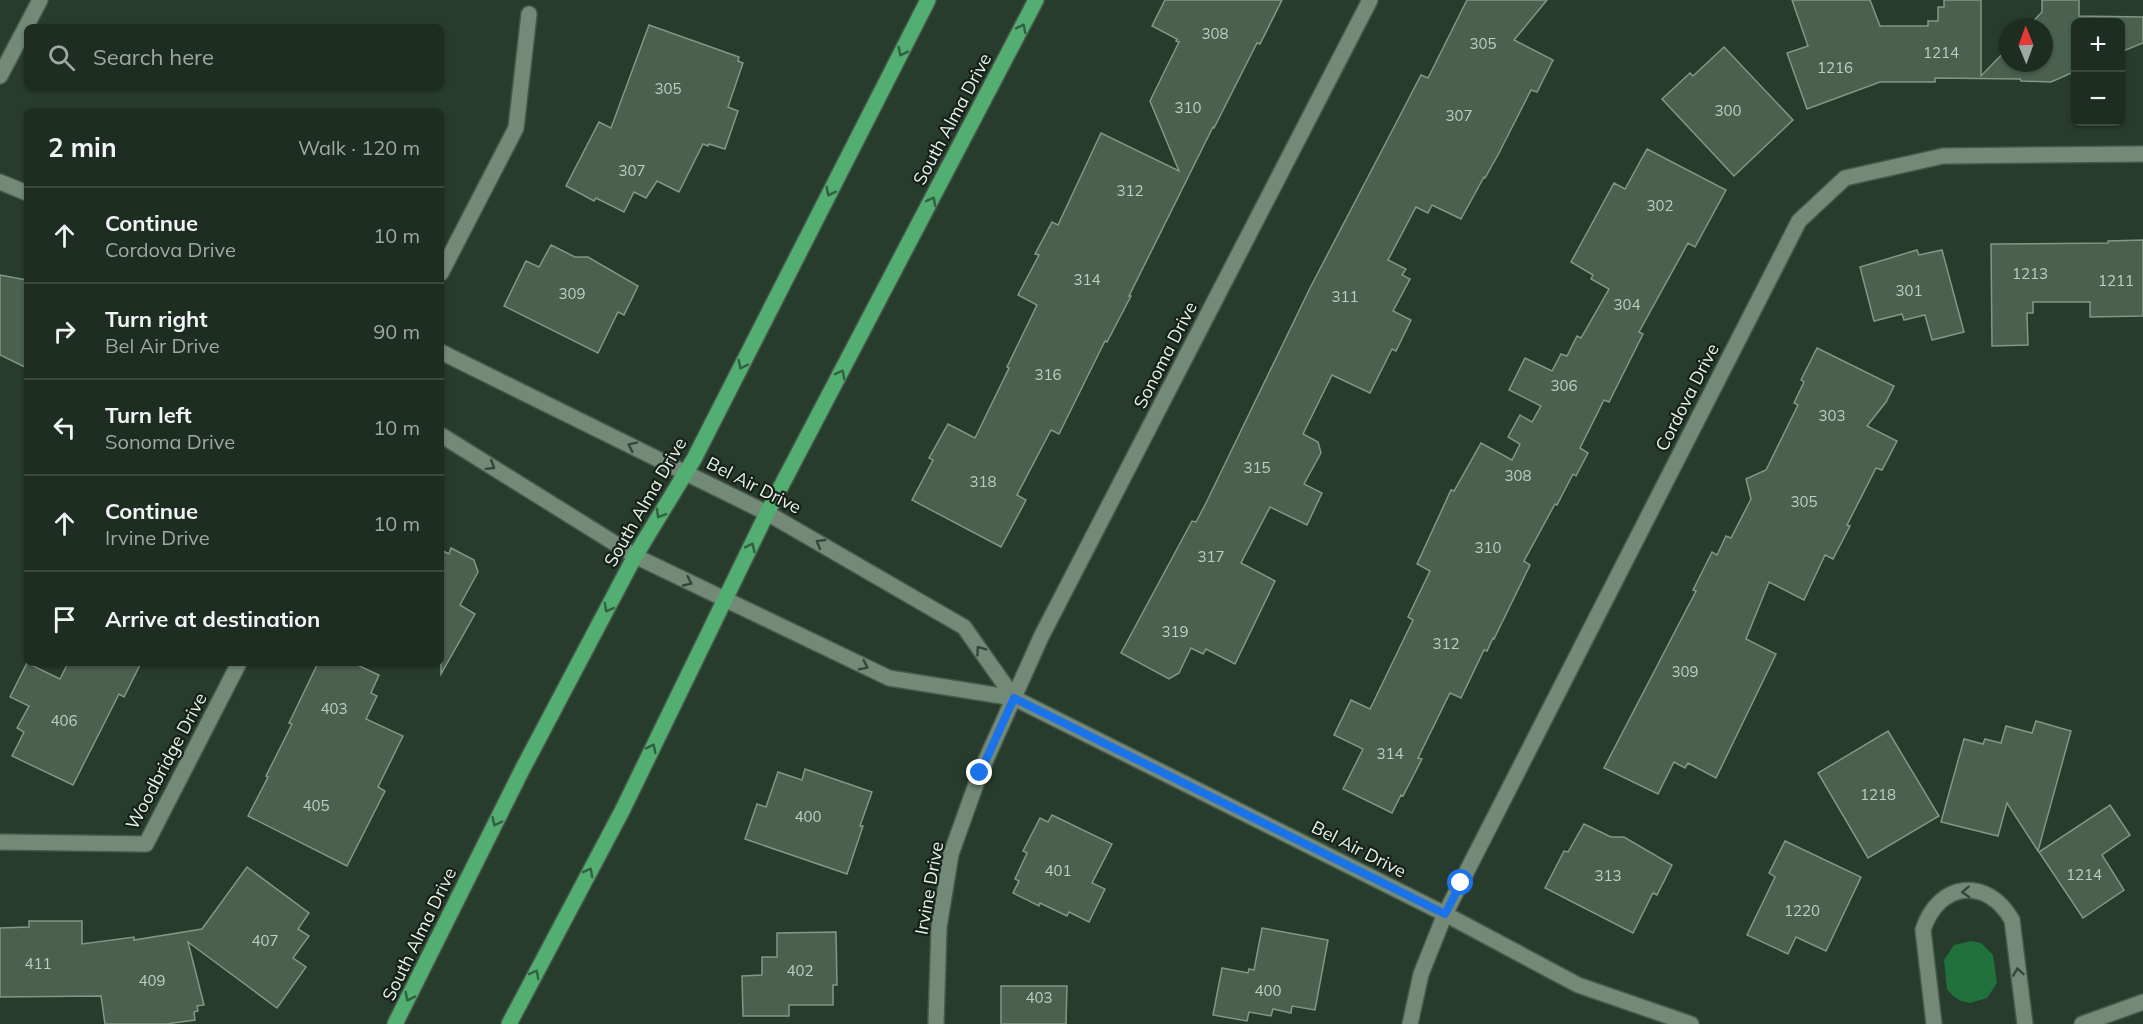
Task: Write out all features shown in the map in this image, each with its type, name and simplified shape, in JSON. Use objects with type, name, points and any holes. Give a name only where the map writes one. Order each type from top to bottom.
[{"type":"main road","name":"South Alma Drive","points":[[395,1024],[522,770],[635,556],[694,459],[928,0]]},
{"type":"main road","name":"South Alma Drive","points":[[508,1024],[622,811],[767,513],[1036,0]]},
{"type":"street","points":[[27,24],[40,0]]},
{"type":"street","name":"Sonoma Drive","points":[[999,730],[1041,637],[1370,0]]},
{"type":"street","points":[[444,267],[516,128],[529,14]]},
{"type":"street","points":[[0,76],[24,30]]},
{"type":"street","name":"Cordova Drive","points":[[1410,1024],[1421,974],[1445,914],[1799,221],[1845,178],[1943,156],[2143,154]]},
{"type":"street","points":[[0,182],[24,192]]},
{"type":"street","name":"Bel Air Drive","points":[[444,353],[767,513],[964,627],[1014,698]]},
{"type":"street","name":"Bel Air Drive","points":[[444,437],[635,556],[889,678],[1014,698],[1445,914],[1578,985],[1691,1024]]},
{"type":"street","name":"Woodbridge Drive","points":[[0,842],[146,844],[237,666]]},
{"type":"street","name":"Irvine Drive","points":[[936,1024],[939,927],[951,854],[980,773],[999,730]]},
{"type":"street","points":[[1934,1024],[1923,930],[1927,916],[1936,903],[1948,894],[1979,891],[1993,897],[2004,907],[2012,920],[2025,1024]]},
{"type":"street","points":[[2082,1024],[2143,1002]]},
{"type":"green space","points":[[1971,941],[1981,943],[1993,955],[1997,983],[1987,998],[1970,1003],[1961,1001],[1947,989],[1944,960],[1954,945]]},
{"type":"building","points":[[1165,0],[1282,0],[1213,127],[1129,296],[1131,296],[1107,342],[1105,341],[1059,434],[1051,430],[1017,495],[1026,500],[1001,547],[912,500],[933,460],[929,458],[948,424],[975,438],[1037,305],[1018,295],[1039,255],[1035,254],[1052,222],[1058,225],[1101,133],[1179,171],[1150,101],[1179,42],[1152,26]]},
{"type":"building","points":[[1467,0],[1547,0],[1514,40],[1553,60],[1537,92],[1531,90],[1499,153],[1461,219],[1432,205],[1428,213],[1416,207],[1388,260],[1406,269],[1402,275],[1410,279],[1393,311],[1411,320],[1396,351],[1392,349],[1370,393],[1332,375],[1303,434],[1318,442],[1321,453],[1304,484],[1322,493],[1307,525],[1270,507],[1241,563],[1275,581],[1235,664],[1206,649],[1203,654],[1191,648],[1179,673],[1169,679],[1121,653],[1192,521],[1196,522],[1206,503],[1310,288],[1421,75],[1428,78]]},
{"type":"building","points":[[1792,0],[1870,0],[1880,26],[1928,26],[1928,21],[1938,21],[1938,7],[1944,7],[1944,0],[1981,0],[1981,76],[1999,57],[1999,72],[2053,72],[2053,18],[2036,18],[2042,12],[2042,0],[2079,0],[2079,16],[2143,17],[2143,43],[2125,50],[2125,18],[2071,18],[2071,73],[2051,82],[2021,81],[2020,79],[1935,78],[1935,82],[1880,82],[1807,109],[1787,53],[1808,46]]},
{"type":"building","points":[[649,25],[739,57],[738,61],[743,63],[728,107],[738,111],[725,149],[703,144],[679,192],[657,181],[646,198],[634,192],[624,212],[596,198],[594,201],[566,186],[599,122],[611,128]]},
{"type":"building","points":[[1724,47],[1793,120],[1734,176],[1662,99],[1690,73],[1693,76]]},
{"type":"building","points":[[1647,149],[1726,190],[1695,247],[1688,243],[1639,332],[1643,334],[1609,402],[1604,400],[1580,448],[1588,453],[1576,476],[1573,474],[1557,505],[1555,504],[1524,561],[1530,565],[1494,639],[1487,651],[1484,650],[1461,698],[1450,693],[1418,758],[1422,759],[1392,813],[1343,789],[1363,749],[1334,735],[1351,700],[1370,709],[1413,620],[1408,617],[1430,571],[1417,564],[1451,490],[1454,491],[1481,443],[1512,460],[1520,444],[1508,437],[1520,415],[1532,422],[1541,406],[1509,390],[1525,358],[1552,371],[1561,354],[1567,356],[1577,336],[1581,338],[1609,289],[1591,279],[1593,275],[1571,262],[1614,183],[1625,189]]},
{"type":"building","points":[[2143,240],[2143,316],[2090,317],[2090,302],[2033,302],[2033,313],[2027,313],[2028,345],[1992,346],[1991,244],[2108,243],[2108,241]]},
{"type":"building","points":[[551,245],[575,257],[588,257],[638,286],[624,315],[618,312],[598,353],[504,306],[526,261],[539,267]]},
{"type":"building","points":[[1917,250],[1919,255],[1942,250],[1964,332],[1932,340],[1925,315],[1904,320],[1902,314],[1874,321],[1860,267]]},
{"type":"building","points":[[0,275],[24,279],[24,367],[0,355]]},
{"type":"building","points":[[1817,348],[1894,386],[1886,402],[1867,426],[1897,441],[1882,470],[1876,468],[1847,525],[1850,526],[1833,559],[1825,555],[1804,600],[1769,582],[1746,639],[1776,654],[1716,778],[1688,763],[1685,768],[1674,762],[1658,794],[1604,768],[1696,591],[1693,590],[1712,552],[1717,555],[1726,536],[1731,538],[1751,499],[1746,479],[1766,470],[1798,405],[1794,403],[1804,382],[1801,380]]},
{"type":"building","points":[[451,548],[474,560],[478,572],[460,605],[475,614],[441,674],[441,666],[444,666],[444,552],[449,554]]},
{"type":"building","points":[[26,666],[33,666],[60,679],[66,666],[140,666],[124,697],[119,694],[73,785],[12,756],[24,732],[17,728],[29,706],[10,697]]},
{"type":"building","points":[[317,666],[360,666],[379,675],[371,693],[377,696],[366,719],[403,736],[378,787],[385,791],[347,866],[248,816],[292,724],[289,723]]},
{"type":"building","points":[[2036,721],[2071,731],[2038,851],[2007,803],[1998,836],[1941,822],[1964,739],[1983,744],[1985,739],[2001,743],[2006,726],[2032,733]]},
{"type":"building","points":[[1888,731],[1939,816],[1868,858],[1818,773]]},
{"type":"building","points":[[805,769],[872,792],[847,874],[745,839],[757,804],[766,807],[778,772],[802,780]]},
{"type":"building","points":[[2110,805],[2130,835],[2102,855],[2124,890],[2083,918],[2039,852]]},
{"type":"building","points":[[1052,815],[1112,844],[1092,883],[1105,889],[1089,922],[1069,912],[1067,916],[1040,903],[1039,906],[1013,893],[1019,881],[1015,879],[1027,853],[1023,851],[1040,818],[1048,822]]},
{"type":"building","points":[[1584,824],[1611,837],[1624,837],[1672,865],[1657,895],[1653,893],[1633,933],[1545,888],[1564,851],[1568,852]]},
{"type":"building","points":[[1785,841],[1861,877],[1826,951],[1796,937],[1788,954],[1747,935],[1775,877],[1769,873]]},
{"type":"building","points":[[247,867],[309,913],[298,929],[309,936],[293,958],[306,967],[277,1008],[188,942],[204,1005],[197,1006],[198,1011],[194,1012],[195,1020],[166,1024],[105,1024],[101,996],[0,997],[0,928],[29,927],[29,921],[82,921],[82,944],[134,937],[134,940],[202,929]]},
{"type":"building","points":[[1262,928],[1328,940],[1315,1010],[1292,1006],[1291,1013],[1273,1009],[1271,1016],[1249,1012],[1247,1021],[1213,1015],[1222,968],[1248,973],[1249,969],[1254,970]]},
{"type":"building","points":[[836,932],[837,985],[833,985],[833,1005],[789,1005],[789,1016],[743,1016],[742,976],[762,975],[762,957],[777,957],[777,933]]},
{"type":"building","points":[[1001,986],[1067,986],[1066,1024],[1001,1024]]},
{"type":"route","points":[[980,773],[1014,698],[1445,914],[1461,883]]}]
